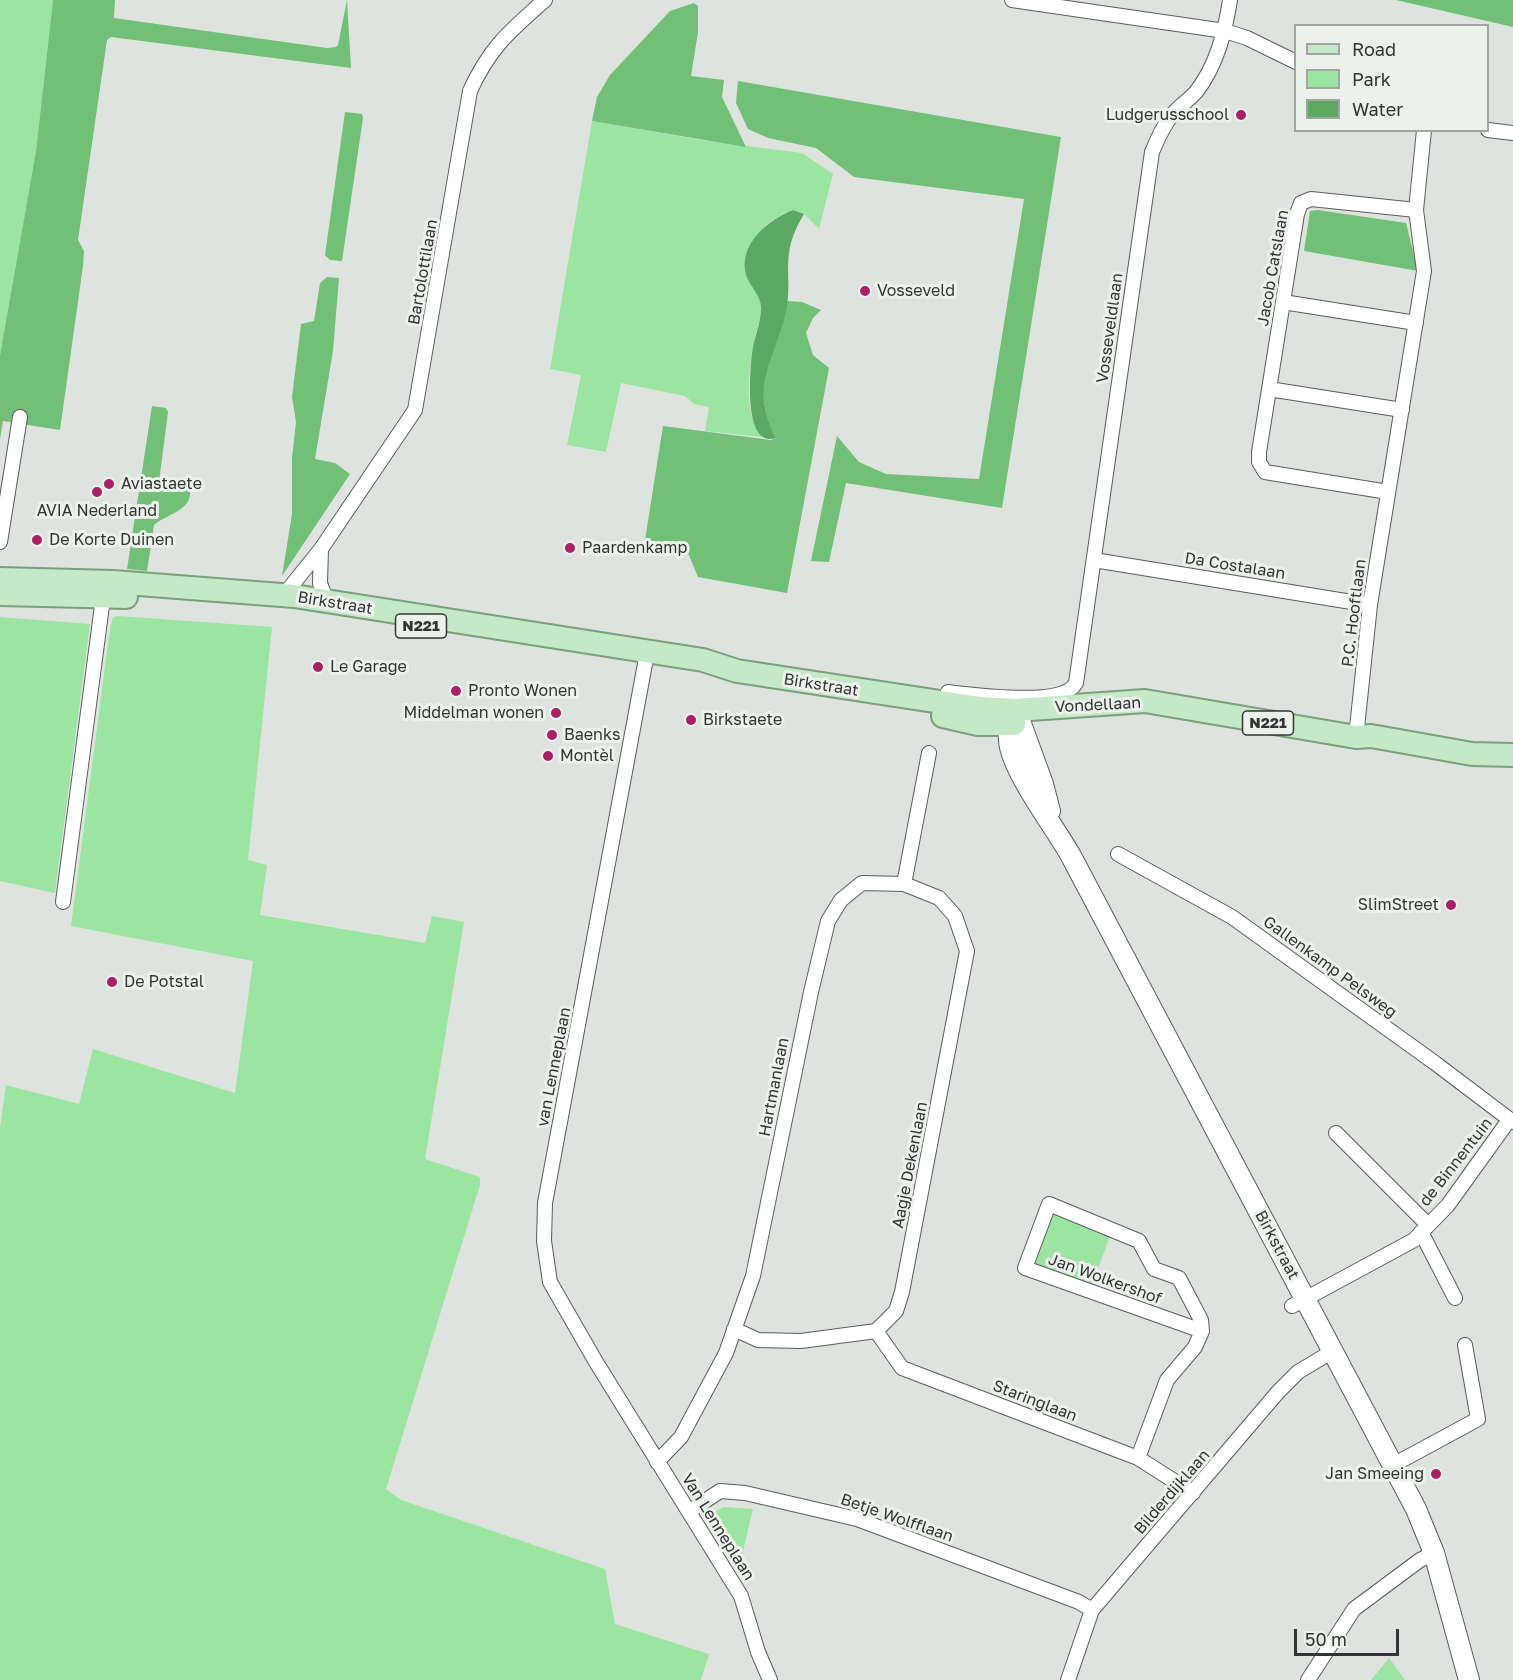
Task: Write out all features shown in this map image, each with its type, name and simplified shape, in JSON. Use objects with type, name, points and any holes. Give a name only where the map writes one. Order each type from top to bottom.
[{"type":"main road","name":"Birkstraat","points":[[0,579],[284,595],[326,600],[646,659]]},
{"type":"main road","name":"Birkstraat","points":[[0,594],[26,596],[64,583]]},
{"type":"main road","name":"Birkstraat","points":[[111,585],[153,596],[293,607],[646,659],[703,660],[736,671],[906,699],[935,713],[978,724],[1016,719],[1043,784],[1052,822],[1299,1303],[1333,1350],[1416,1509],[1434,1553],[1469,1680]]},
{"type":"main road","name":"Vondellaan","points":[[1016,719],[1180,708],[1356,737],[1371,736],[1472,754],[1513,755]]},
{"type":"main road","name":"Vondellaan","points":[[1356,737],[1370,744],[1467,766],[1513,769]]},
{"type":"street","name":"Bartolottilaan","points":[[284,595],[321,549],[415,410],[470,91],[483,62],[498,42],[545,0]]},
{"type":"street","points":[[1012,0],[1225,31],[1247,38],[1294,61]]},
{"type":"street","name":"Vosseveldlaan","points":[[1076,683],[1152,152],[1161,130],[1173,114],[1196,92],[1212,67],[1225,31],[1230,0]]},
{"type":"street","points":[[1489,130],[1513,133]]},
{"type":"street","name":"P.C. Hooftlaan","points":[[1356,737],[1370,605],[1424,271],[1416,210],[1424,132]]},
{"type":"street","name":"Jacob Catslaan","points":[[1388,492],[1265,472],[1259,462],[1259,452],[1297,214],[1301,203],[1311,199],[1416,210]]},
{"type":"street","points":[[1283,302],[1416,323]]},
{"type":"street","points":[[1269,389],[1402,410]]},
{"type":"street","points":[[0,542],[20,417]]},
{"type":"street","points":[[321,549],[320,583],[326,600]]},
{"type":"street","name":"Da Costalaan","points":[[1094,560],[1370,605]]},
{"type":"street","points":[[63,902],[111,585]]},
{"type":"street","name":"van Lenneplaan","points":[[646,659],[545,1203],[544,1241],[550,1282],[657,1462]]},
{"type":"street","name":"Vondellaan","points":[[940,691],[1016,698],[1066,692],[1076,683]]},
{"type":"street","points":[[904,884],[929,753]]},
{"type":"street","name":"Gallenkamp Pelsweg","points":[[1118,854],[1232,917],[1436,1063],[1511,1121]]},
{"type":"street","name":"Hartmanlaan","points":[[657,1462],[681,1437],[726,1353],[753,1276],[810,992],[828,921],[841,900],[862,883],[904,884]]},
{"type":"street","name":"Aagje Dekenlaan","points":[[876,1331],[896,1311],[902,1292],[967,951],[955,916],[939,898],[904,884]]},
{"type":"street","name":"de Binnentuin","points":[[1299,1303],[1414,1240],[1448,1204],[1511,1121]]},
{"type":"street","name":"de Binnentuin","points":[[1336,1132],[1425,1228],[1455,1298]]},
{"type":"street","name":"Jan Wolkershof","points":[[1049,1204],[1139,1241],[1154,1269],[1179,1278],[1201,1320],[1202,1331],[1025,1268],[1049,1204]]},
{"type":"street","points":[[734,1329],[758,1340],[768,1341],[801,1341],[876,1331]]},
{"type":"street","name":"Staringlaan","points":[[876,1331],[902,1368],[1138,1458],[1194,1493]]},
{"type":"street","points":[[1138,1458],[1167,1380],[1195,1347],[1202,1331]]},
{"type":"street","points":[[1393,1466],[1478,1419],[1465,1346]]},
{"type":"street","name":"Bilderdijklaan","points":[[1068,1680],[1092,1610],[1298,1372],[1333,1350]]},
{"type":"street","name":"Van Lenneplaan","points":[[657,1462],[690,1510],[741,1596],[758,1652],[770,1680]]},
{"type":"street","name":"Betje Wolfflaan","points":[[690,1510],[720,1491],[745,1493],[857,1519],[1079,1602],[1092,1610]]},
{"type":"street","points":[[1308,1680],[1354,1609],[1419,1560],[1434,1553]]},
{"type":"green space","points":[[0,0],[53,0],[36,151],[0,355]]},
{"type":"green space","points":[[592,121],[707,141],[802,153],[833,174],[819,229],[804,214],[793,210],[770,221],[754,243],[747,276],[759,298],[761,310],[749,375],[749,402],[756,427],[762,437],[705,431],[709,407],[694,404],[685,396],[621,383],[606,452],[567,445],[581,375],[550,369]]},
{"type":"green space","points":[[0,617],[90,624],[55,893],[0,881]]},
{"type":"green space","points":[[113,617],[272,627],[248,860],[267,865],[260,915],[425,943],[432,916],[464,922],[425,1159],[480,1177],[480,1185],[386,1489],[401,1500],[605,1569],[615,1624],[709,1654],[701,1680],[0,1680],[0,1128],[6,1085],[79,1104],[93,1049],[235,1093],[253,961],[71,926],[110,628]]},
{"type":"green space","points":[[1051,1209],[1112,1230],[1091,1288],[1032,1265]]},
{"type":"green space","points":[[724,1507],[753,1509],[742,1555],[732,1552],[713,1521],[717,1510]]},
{"type":"green space","points":[[1389,1658],[1405,1680],[1371,1680]]},
{"type":"shaded area","points":[[53,0],[115,0],[114,18],[327,48],[338,45],[347,0],[351,68],[111,37],[107,40],[78,240],[84,251],[83,266],[60,430],[3,421],[0,439],[0,355],[36,151]]},
{"type":"shaded area","points":[[1396,0],[1513,0],[1513,27]]},
{"type":"shaded area","points":[[694,3],[698,6],[698,32],[691,76],[724,80],[722,97],[746,147],[592,121],[597,97],[610,75],[670,11]]},
{"type":"shaded area","points":[[738,81],[1061,137],[1002,508],[846,483],[829,562],[811,561],[837,436],[859,462],[886,474],[979,479],[1024,199],[854,177],[816,148],[768,138],[748,129],[736,103]]},
{"type":"shaded area","points":[[345,112],[362,114],[363,118],[342,261],[330,260],[325,255]]},
{"type":"shaded area","points":[[1318,210],[1406,223],[1418,271],[1304,251],[1310,211]]},
{"type":"shaded area","points":[[327,277],[339,278],[333,351],[315,459],[335,463],[350,474],[282,576],[292,514],[292,458],[296,422],[292,397],[301,324],[314,321],[320,283]]},
{"type":"shaded area","points":[[787,301],[802,302],[821,310],[813,318],[806,333],[813,355],[829,368],[787,593],[698,577],[685,546],[645,540],[663,426],[771,440],[776,438],[764,400],[764,384]]},
{"type":"shaded area","points":[[152,406],[166,408],[168,412],[159,482],[176,481],[189,486],[190,494],[185,506],[154,525],[147,571],[127,569]]},
{"type":"water","points":[[793,210],[804,214],[791,243],[788,266],[788,302],[764,390],[768,420],[776,438],[765,438],[758,432],[753,421],[751,406],[752,353],[760,319],[761,303],[746,275],[746,253],[751,243],[765,227]]},
{"type":"place","name":"Ludgerusschool","points":[[1241,115]]},
{"type":"place","name":"Vosseveld","points":[[865,291]]},
{"type":"place","name":"Aviastaete","points":[[109,484]]},
{"type":"place","name":"AVIA Nederland","points":[[97,492]]},
{"type":"place","name":"De Korte Duinen","points":[[37,540]]},
{"type":"place","name":"Paardenkamp","points":[[570,548]]},
{"type":"place","name":"Le Garage","points":[[318,667]]},
{"type":"place","name":"Pronto Wonen","points":[[456,691]]},
{"type":"place","name":"Middelman wonen","points":[[556,713]]},
{"type":"place","name":"Birkstaete","points":[[691,720]]},
{"type":"place","name":"Baenks","points":[[552,735]]},
{"type":"place","name":"Montèl","points":[[548,756]]},
{"type":"place","name":"SlimStreet","points":[[1451,905]]},
{"type":"place","name":"De Potstal","points":[[112,982]]},
{"type":"place","name":"Jan Smeeing","points":[[1436,1474]]}]
